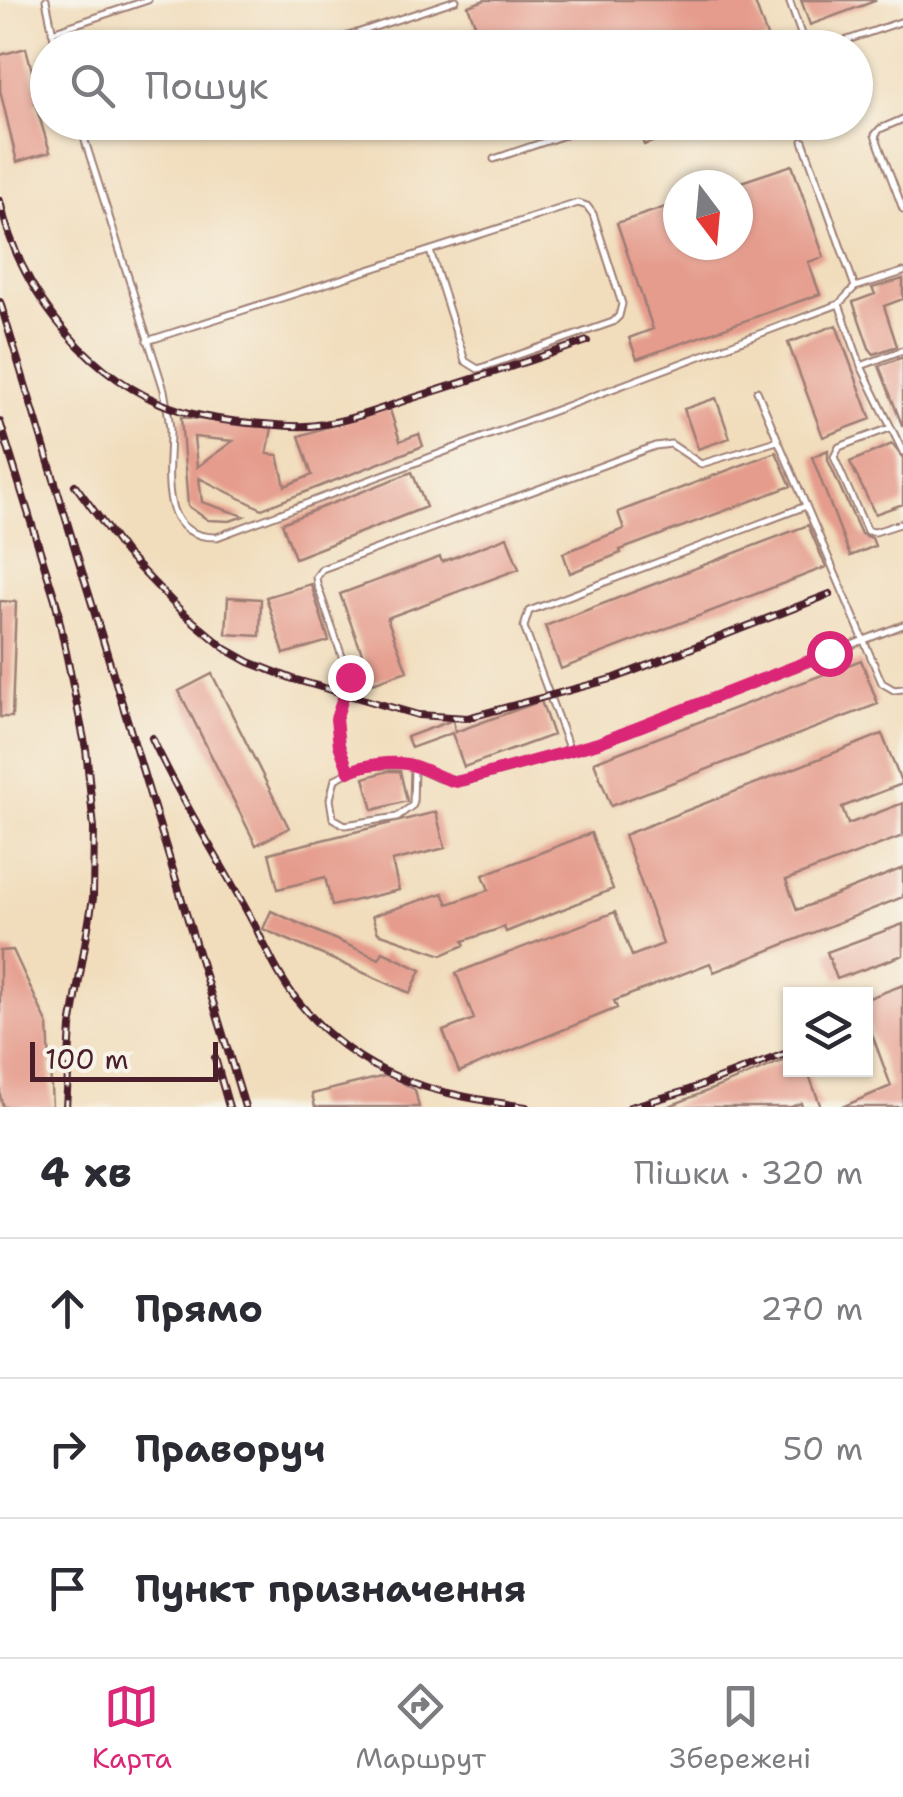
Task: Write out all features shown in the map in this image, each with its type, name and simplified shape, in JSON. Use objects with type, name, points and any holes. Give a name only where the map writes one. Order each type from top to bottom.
[{"type":"lane","points":[[46,0],[52,30]]},
{"type":"lane","points":[[58,30],[148,0]]},
{"type":"lane","points":[[366,30],[456,0]]},
{"type":"lane","points":[[789,0],[800,30]]},
{"type":"lane","points":[[873,31],[903,21]]},
{"type":"lane","points":[[903,119],[880,128],[875,136],[903,209]]},
{"type":"lane","points":[[85,140],[164,390],[170,423],[170,497],[176,518],[188,531],[204,537],[217,536],[839,304],[854,287],[903,272]]},
{"type":"lane","points":[[494,160],[551,140]]},
{"type":"lane","points":[[802,141],[854,287]]},
{"type":"lane","points":[[147,341],[578,202],[593,214],[622,304],[619,316],[613,322],[478,369],[470,367],[430,252]]},
{"type":"lane","points":[[839,304],[861,366],[903,452]]},
{"type":"lane","points":[[861,366],[903,350]]},
{"type":"lane","points":[[757,390],[882,683],[894,690],[903,689]]},
{"type":"lane","points":[[890,428],[838,447],[834,456],[868,531],[903,523]]},
{"type":"lane","points":[[349,772],[339,745],[336,719],[350,677],[317,584],[316,577],[322,569],[654,446],[671,444],[701,464],[777,441]]},
{"type":"lane","points":[[570,751],[524,628],[530,611],[806,506]]},
{"type":"lane","points":[[414,767],[413,805],[397,817],[346,825],[333,818],[330,798],[335,779],[361,766],[408,764],[456,782],[570,751],[903,625]]},
{"type":"building","points":[[485,0],[754,0],[765,30],[477,30],[468,6]]},
{"type":"building","points":[[801,0],[874,0],[875,1],[810,25]]},
{"type":"building","points":[[26,48],[30,63],[30,140],[46,140],[50,152],[17,162],[0,90],[0,55]]},
{"type":"building","points":[[792,165],[824,257],[808,262],[820,294],[637,359],[629,338],[653,329],[617,223],[663,208],[663,260],[753,260],[753,178]]},
{"type":"building","points":[[903,279],[903,299],[884,306],[897,346],[874,354],[853,302],[875,294],[872,288]]},
{"type":"building","points":[[836,325],[871,419],[823,437],[788,343]]},
{"type":"building","points":[[903,357],[903,425],[902,425],[879,366]]},
{"type":"building","points":[[716,398],[730,438],[698,449],[684,409]]},
{"type":"building","points":[[389,407],[400,441],[419,434],[423,446],[262,509],[199,478],[202,502],[244,516],[230,521],[208,520],[188,506],[181,417],[272,428],[267,454],[278,455],[285,486],[312,475],[299,436]],"holes":[[[194,437],[233,441],[197,467]]]},
{"type":"building","points":[[892,444],[903,458],[903,504],[875,514],[850,462]]},
{"type":"building","points":[[828,450],[828,460],[861,534],[872,538],[875,546],[850,556],[812,457]]},
{"type":"building","points":[[776,452],[791,486],[620,550],[621,553],[570,573],[563,553],[624,529],[618,512]]},
{"type":"building","points":[[412,472],[426,507],[295,558],[282,523]]},
{"type":"building","points":[[808,525],[826,567],[561,669],[545,626]]},
{"type":"building","points":[[507,537],[519,569],[387,618],[407,671],[373,683],[340,594]]},
{"type":"building","points":[[311,584],[329,641],[284,654],[266,597]]},
{"type":"building","points":[[228,597],[261,599],[260,636],[226,634]]},
{"type":"building","points":[[0,601],[16,602],[12,717],[0,717]]},
{"type":"building","points":[[861,660],[878,704],[611,806],[594,762]]},
{"type":"building","points":[[212,674],[289,828],[256,845],[179,691]]},
{"type":"building","points":[[541,701],[553,735],[464,767],[452,733],[411,748],[407,737],[453,720],[455,732]]},
{"type":"building","points":[[882,734],[902,784],[842,807],[848,824],[903,803],[903,836],[786,880],[797,910],[903,868],[903,897],[714,972],[710,963],[614,1001],[617,1008],[459,1072],[443,1031],[474,1019],[456,973],[615,912],[632,956],[663,944],[624,835]]},
{"type":"building","points":[[400,771],[407,801],[373,810],[364,778]]},
{"type":"building","points":[[436,812],[445,848],[392,861],[399,890],[332,906],[325,877],[278,889],[269,853]]},
{"type":"building","points":[[591,833],[613,889],[506,932],[504,927],[463,941],[465,945],[442,955],[378,933],[372,916],[443,893],[448,904],[489,890],[483,875]]},
{"type":"building","points":[[271,911],[379,959],[383,952],[421,970],[410,993],[263,929]]},
{"type":"building","points":[[903,924],[903,955],[837,979],[827,952]]},
{"type":"building","points":[[13,950],[48,1025],[52,1107],[3,1107],[0,1095],[0,951]]},
{"type":"building","points":[[903,985],[903,1107],[842,1107],[891,1086],[873,1037],[873,996]]},
{"type":"building","points":[[783,1061],[783,1077],[810,1077],[821,1107],[802,1107],[801,1103],[791,1107],[667,1107]]},
{"type":"building","points":[[389,1075],[415,1090],[419,1107],[315,1107],[312,1094]]},
{"type":"railway","points":[[0,201],[21,263],[37,293],[79,346],[131,387],[160,403],[198,415],[290,426],[329,423],[587,341]]},
{"type":"railway","points":[[0,302],[245,1107]]},
{"type":"railway","points":[[0,422],[59,612]]},
{"type":"railway","points":[[75,485],[125,553],[182,612],[226,649],[293,679],[418,715],[467,718],[615,678],[830,594]]},
{"type":"railway","points":[[55,599],[86,749],[94,828],[93,898],[71,1027],[66,1107]]},
{"type":"railway","points":[[152,738],[283,980],[321,1027],[372,1065],[400,1078],[428,1088],[526,1107]]},
{"type":"railway","points":[[630,1107],[783,1055]]},
{"type":"railway","points":[[215,1058],[229,1107]]},
{"type":"route","points":[[350,677],[336,719],[339,745],[349,772],[361,766],[408,764],[456,782],[598,743],[829,653]]}]
